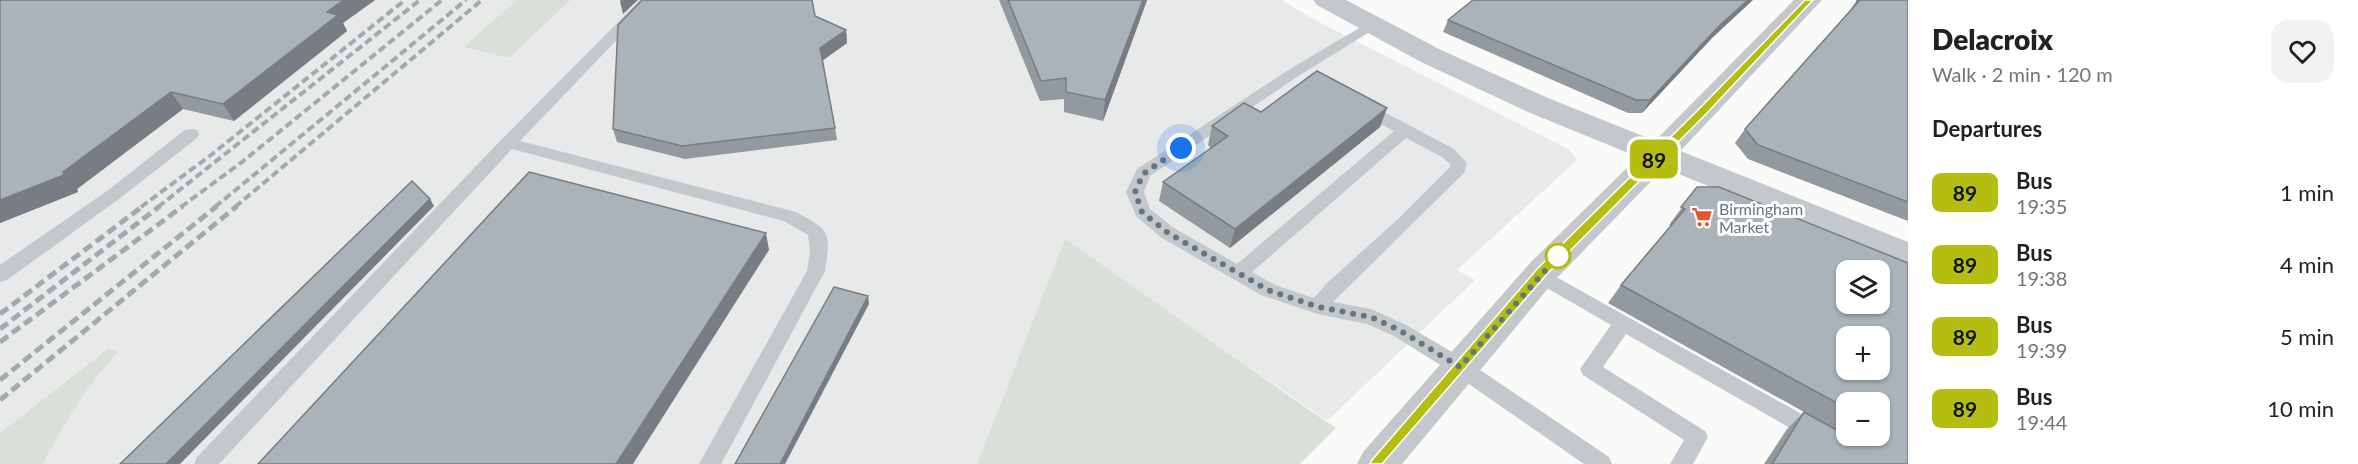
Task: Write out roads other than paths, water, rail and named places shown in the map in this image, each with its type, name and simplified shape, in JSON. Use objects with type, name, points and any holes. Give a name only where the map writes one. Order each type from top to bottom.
[{"type":"street","points":[[1326,0],[1371,26],[1538,105],[1908,255]]},
{"type":"street","points":[[1377,464],[1540,275],[1809,0]]},
{"type":"lane","points":[[205,464],[508,143],[648,0]]},
{"type":"lane","points":[[1371,26],[1295,72],[1143,174],[1135,192],[1142,212],[1168,233],[1268,290],[1318,307],[1371,317],[1401,331],[1460,367],[1601,464]]},
{"type":"lane","points":[[1295,72],[1315,82]]},
{"type":"lane","points":[[1318,307],[1334,288],[1403,225],[1458,169],[1459,163],[1448,153],[1345,98]]},
{"type":"lane","points":[[1238,273],[1406,130]]},
{"type":"lane","points":[[0,275],[113,195],[191,134]]},
{"type":"lane","points":[[508,143],[790,216],[817,232],[819,252],[816,271],[710,464]]},
{"type":"lane","points":[[1540,275],[1834,442]]},
{"type":"lane","points":[[1623,323],[1590,369],[1697,437],[1681,464]]},
{"type":"railway","points":[[141,207],[211,155],[405,0]]},
{"type":"railway","points":[[158,207],[420,0]]},
{"type":"railway","points":[[181,207],[242,162],[442,0]]},
{"type":"railway","points":[[215,207],[466,0]]},
{"type":"railway","points":[[235,207],[482,0]]},
{"type":"railway","points":[[0,314],[143,206]]},
{"type":"railway","points":[[0,329],[160,206]]},
{"type":"railway","points":[[0,342],[183,206]]},
{"type":"railway","points":[[0,380],[217,206]]},
{"type":"railway","points":[[0,400],[237,206]]},
{"type":"place","name":"Birmingham Market","points":[[1702,217]]}]
